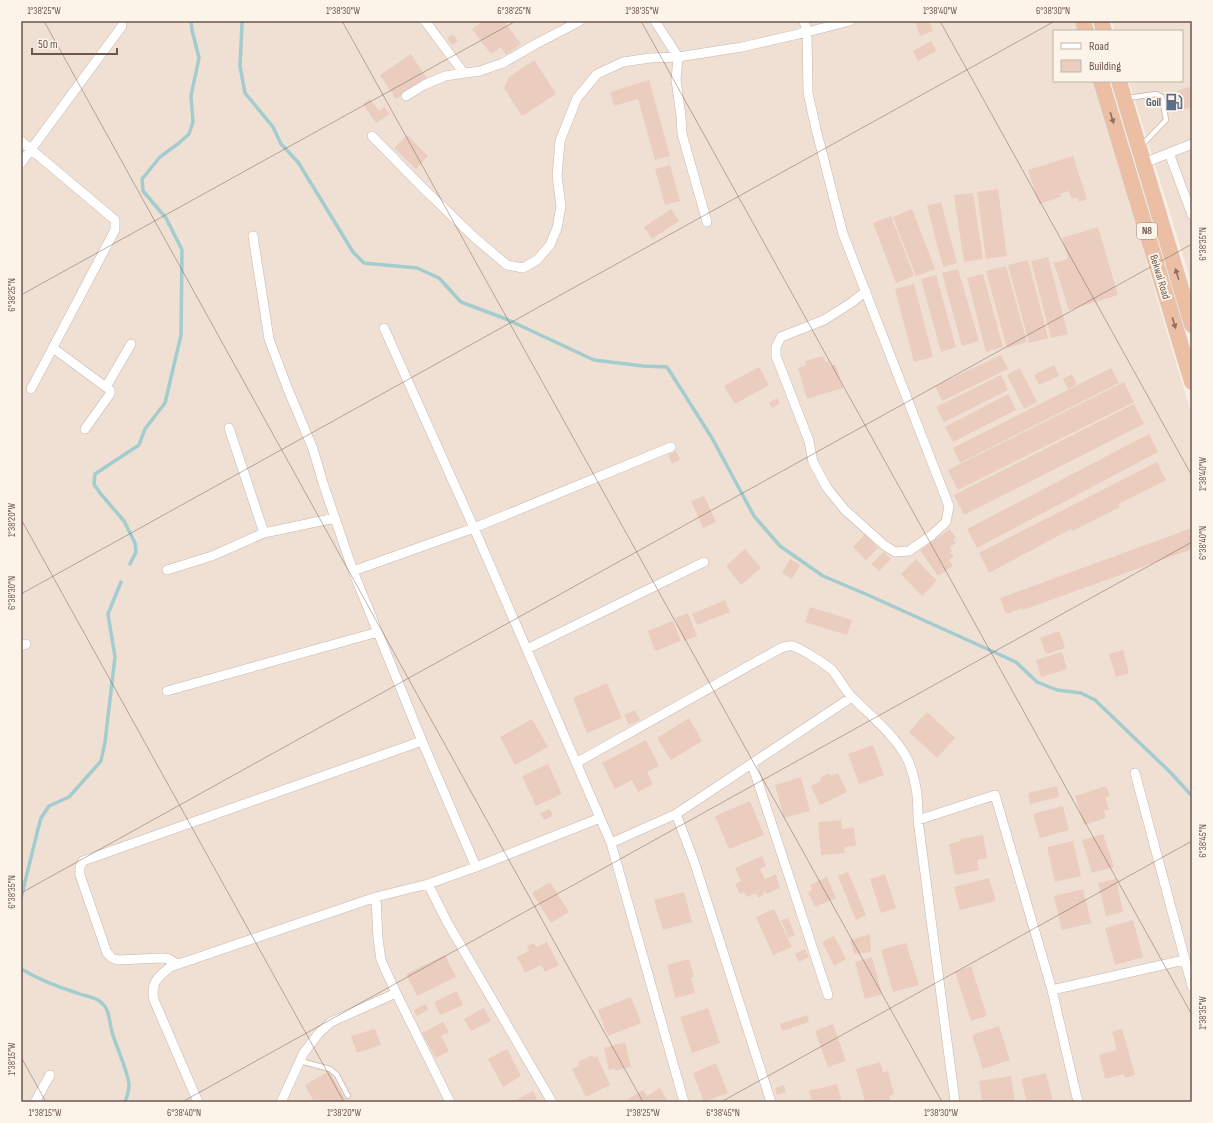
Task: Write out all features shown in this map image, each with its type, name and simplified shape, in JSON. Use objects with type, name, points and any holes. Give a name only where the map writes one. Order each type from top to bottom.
[{"type":"highway","name":"Bekwai Road","points":[[1101,82],[1192,382]]},
{"type":"highway","name":"Bekwai Road","points":[[1119,82],[1192,325]]},
{"type":"street","points":[[425,21],[463,72]]},
{"type":"street","points":[[406,96],[424,85],[445,76],[463,72],[480,71],[503,63],[580,21]]},
{"type":"street","points":[[655,21],[678,57],[676,80],[682,116],[682,134],[707,222]]},
{"type":"street","points":[[804,21],[807,32],[808,93],[843,234],[866,291],[949,506],[946,522],[932,535],[909,551],[895,552],[884,545],[846,510],[827,488],[813,462],[809,442],[776,356],[776,348],[782,337],[824,320],[851,303],[866,291]]},
{"type":"street","points":[[372,136],[423,188],[476,238],[507,265],[523,268],[536,260],[550,245],[557,228],[561,206],[557,176],[560,141],[578,98],[597,74],[622,62],[650,58],[678,57],[742,47],[850,21]]},
{"type":"street","points":[[21,164],[122,26]]},
{"type":"street","points":[[21,141],[115,220],[115,230],[31,389]]},
{"type":"street","points":[[1144,163],[1192,144]]},
{"type":"street","points":[[1169,153],[1192,215]]},
{"type":"street","points":[[253,236],[269,339],[313,449],[353,571],[422,741],[476,867]]},
{"type":"street","points":[[384,328],[474,528],[611,843],[684,1102]]},
{"type":"street","points":[[106,387],[131,344]]},
{"type":"street","points":[[52,348],[110,390],[110,394],[85,429]]},
{"type":"street","points":[[229,428],[264,533]]},
{"type":"street","points":[[353,571],[474,528],[671,447]]},
{"type":"street","points":[[166,570],[212,556],[264,533],[335,518]]},
{"type":"street","points":[[527,649],[704,562]]},
{"type":"street","points":[[167,691],[378,632]]},
{"type":"street","points":[[576,763],[779,649],[787,646],[794,646],[803,650],[832,669],[852,697],[880,723],[899,746],[909,762],[918,791],[918,820],[954,1102]]},
{"type":"street","points":[[611,843],[676,814],[852,697]]},
{"type":"street","points":[[176,964],[169,959],[162,958],[118,960],[112,958],[107,953],[80,875],[80,868],[83,861],[422,741]]},
{"type":"street","points":[[752,764],[828,995]]},
{"type":"street","points":[[1135,773],[1192,986]]},
{"type":"street","points":[[918,820],[995,795],[1052,990],[1078,1102]]},
{"type":"street","points":[[676,814],[694,861],[771,1102]]},
{"type":"street","points":[[198,1102],[154,1000],[152,991],[154,983],[170,966],[376,897],[428,884],[476,867],[600,818]]},
{"type":"street","points":[[428,884],[446,922],[552,1102]]},
{"type":"street","points":[[376,897],[378,939],[381,960],[450,1102]]},
{"type":"street","points":[[1052,990],[1184,960]]},
{"type":"street","points":[[282,1101],[303,1054],[318,1034],[331,1022],[396,993]]},
{"type":"street","points":[[35,1102],[50,1075]]},
{"type":"lane","points":[[1124,98],[1156,94],[1162,97],[1166,120],[1139,148]]},
{"type":"lane","points":[[300,1061],[330,1069],[337,1075],[348,1096]]},
{"type":"shaded area","points":[[21,21],[1075,21],[1079,30],[1053,30],[1053,82],[1095,82],[1192,416],[1192,1102],[21,1102]]},
{"type":"shaded area","points":[[1112,21],[1192,21],[1192,284],[1129,82],[1183,82],[1183,30],[1115,30]]},
{"type":"building","points":[[483,21],[504,21],[521,44],[506,55],[501,47],[491,54],[472,29]]},
{"type":"building","points":[[915,21],[929,21],[933,31],[920,36]]},
{"type":"building","points":[[453,34],[458,41],[452,45],[447,38]]},
{"type":"building","points":[[931,41],[936,51],[918,61],[913,51]]},
{"type":"building","points":[[411,54],[427,79],[396,99],[380,75]]},
{"type":"building","points":[[534,60],[556,94],[522,116],[504,88],[509,77]]},
{"type":"building","points":[[649,80],[670,156],[655,160],[638,99],[614,106],[610,92]]},
{"type":"building","points":[[1192,86],[1192,107],[1178,112],[1172,93]]},
{"type":"building","points":[[370,99],[379,111],[384,107],[390,114],[376,123],[363,104]]},
{"type":"building","points":[[407,135],[428,156],[416,169],[394,148]]},
{"type":"building","points":[[1073,156],[1087,199],[1079,202],[1077,198],[1072,199],[1069,191],[1060,194],[1061,197],[1039,204],[1028,170]]},
{"type":"building","points":[[670,165],[680,201],[665,205],[655,169]]},
{"type":"building","points":[[998,189],[1007,256],[986,259],[977,192]]},
{"type":"building","points":[[973,193],[983,259],[964,262],[954,195]]},
{"type":"building","points":[[941,202],[957,263],[943,267],[927,206]]},
{"type":"building","points":[[671,209],[679,221],[652,239],[644,227]]},
{"type":"building","points":[[912,209],[935,269],[916,276],[893,217]]},
{"type":"building","points":[[891,216],[914,276],[896,283],[873,223]]},
{"type":"building","points":[[1098,227],[1118,295],[1069,310],[1054,263],[1068,259],[1062,238]]},
{"type":"building","points":[[1048,257],[1068,334],[1051,338],[1031,261]]},
{"type":"building","points":[[1028,260],[1048,338],[1029,343],[1008,265]]},
{"type":"building","points":[[1006,266],[1027,342],[1007,348],[986,271]]},
{"type":"building","points":[[958,269],[979,341],[962,346],[942,273]]},
{"type":"building","points":[[983,274],[1003,347],[986,352],[967,278]]},
{"type":"building","points":[[936,275],[956,347],[941,352],[921,279]]},
{"type":"building","points":[[914,284],[933,357],[914,362],[895,289]]},
{"type":"building","points":[[1001,355],[1008,369],[942,401],[935,386]]},
{"type":"building","points":[[823,356],[825,362],[829,361],[830,366],[835,364],[843,388],[807,399],[798,368],[806,365],[805,361]]},
{"type":"building","points":[[1054,365],[1059,376],[1039,385],[1034,375]]},
{"type":"building","points":[[759,367],[769,385],[735,404],[724,386]]},
{"type":"building","points":[[1020,368],[1037,402],[1024,409],[1007,375]]},
{"type":"building","points":[[1111,368],[1119,383],[960,463],[953,448]]},
{"type":"building","points":[[1072,374],[1077,384],[1068,389],[1063,379]]},
{"type":"building","points":[[1001,375],[1008,390],[944,422],[936,407]]},
{"type":"building","points":[[1124,382],[1134,402],[958,490],[948,470]]},
{"type":"building","points":[[1008,394],[1016,410],[953,442],[945,427]]},
{"type":"building","points":[[777,398],[780,403],[772,408],[769,403]]},
{"type":"building","points":[[1134,404],[1144,424],[964,515],[954,495]]},
{"type":"building","points":[[1149,434],[1158,452],[977,548],[967,529]]},
{"type":"building","points":[[676,451],[680,459],[672,464],[668,455]]},
{"type":"building","points":[[1157,462],[1166,480],[1118,504],[1120,507],[1072,531],[1071,529],[989,573],[979,553]]},
{"type":"building","points":[[704,496],[716,522],[703,528],[691,501]]},
{"type":"building","points":[[1192,528],[1192,549],[1023,610],[1022,608],[1006,614],[1000,598]]},
{"type":"building","points":[[950,529],[956,538],[953,539],[956,543],[950,547],[952,551],[950,552],[954,557],[949,560],[953,566],[938,576],[920,550]]},
{"type":"building","points":[[865,534],[878,548],[866,560],[853,547]]},
{"type":"building","points":[[745,549],[761,568],[741,585],[726,566]]},
{"type":"building","points":[[884,552],[891,559],[879,571],[871,564]]},
{"type":"building","points":[[790,559],[800,565],[792,579],[782,573]]},
{"type":"building","points":[[916,559],[937,581],[922,596],[901,574]]},
{"type":"building","points":[[725,600],[730,612],[697,625],[692,614]]},
{"type":"building","points":[[810,607],[852,620],[847,635],[805,622]]},
{"type":"building","points":[[688,613],[697,636],[684,641],[675,618]]},
{"type":"building","points":[[673,621],[681,641],[655,651],[648,631]]},
{"type":"building","points":[[1059,631],[1065,648],[1046,654],[1040,638]]},
{"type":"building","points":[[1123,650],[1129,673],[1116,677],[1109,654]]},
{"type":"building","points":[[1062,652],[1067,669],[1041,677],[1036,660]]},
{"type":"building","points":[[607,683],[622,718],[587,733],[573,698]]},
{"type":"building","points":[[635,710],[640,720],[629,725],[624,715]]},
{"type":"building","points":[[927,712],[955,738],[937,758],[909,732]]},
{"type":"building","points":[[689,718],[702,741],[671,760],[657,738]]},
{"type":"building","points":[[532,719],[548,747],[515,765],[500,737]]},
{"type":"building","points":[[646,740],[659,766],[647,772],[653,784],[638,792],[632,780],[615,789],[602,763]]},
{"type":"building","points":[[873,745],[884,775],[859,784],[848,754]]},
{"type":"building","points":[[548,764],[562,794],[536,806],[522,776]]},
{"type":"building","points":[[829,773],[831,776],[838,773],[847,792],[820,805],[811,786],[821,781],[820,778]]},
{"type":"building","points":[[801,777],[810,811],[784,818],[775,785]]},
{"type":"building","points":[[1057,786],[1059,797],[1030,804],[1028,793]]},
{"type":"building","points":[[1106,786],[1110,796],[1105,797],[1109,809],[1104,811],[1106,818],[1084,825],[1075,796]]},
{"type":"building","points":[[750,801],[764,835],[729,849],[715,816]]},
{"type":"building","points":[[1063,806],[1069,830],[1040,838],[1033,814]]},
{"type":"building","points":[[550,809],[553,816],[544,820],[540,813]]},
{"type":"building","points":[[841,820],[842,829],[854,828],[856,846],[844,847],[845,853],[821,855],[818,822]]},
{"type":"building","points":[[1103,834],[1114,867],[1092,873],[1082,840]]},
{"type":"building","points":[[983,835],[987,858],[977,860],[979,870],[955,875],[949,844],[961,841],[960,839]]},
{"type":"building","points":[[1073,841],[1081,876],[1055,882],[1047,847]]},
{"type":"building","points":[[762,856],[766,866],[760,869],[765,879],[776,874],[780,888],[766,894],[765,891],[763,893],[764,895],[758,898],[756,893],[747,897],[744,892],[740,894],[735,884],[741,881],[735,868]]},
{"type":"building","points":[[848,872],[866,915],[856,920],[838,876]]},
{"type":"building","points":[[885,874],[896,908],[881,913],[870,879]]},
{"type":"building","points":[[827,877],[836,898],[815,907],[808,892],[812,890],[810,885]]},
{"type":"building","points":[[989,878],[996,901],[960,910],[954,887]]},
{"type":"building","points":[[1116,879],[1123,912],[1106,916],[1098,883]]},
{"type":"building","points":[[550,882],[569,912],[551,923],[532,893]]},
{"type":"building","points":[[1083,889],[1091,923],[1062,930],[1054,896]]},
{"type":"building","points":[[684,892],[692,922],[663,930],[654,900]]},
{"type":"building","points":[[774,909],[792,947],[773,955],[756,917]]},
{"type":"building","points":[[788,918],[795,935],[789,938],[781,920]]},
{"type":"building","points":[[1133,920],[1143,957],[1115,965],[1105,928]]},
{"type":"building","points":[[870,934],[871,952],[854,954],[850,940]]},
{"type":"building","points":[[834,936],[846,959],[834,966],[822,942]]},
{"type":"building","points":[[547,942],[559,965],[545,972],[541,965],[525,973],[517,957],[529,951],[527,946],[534,943],[536,947]]},
{"type":"building","points":[[906,943],[919,985],[893,992],[881,950]]},
{"type":"building","points":[[805,949],[809,957],[799,962],[795,954]]},
{"type":"building","points":[[445,955],[456,977],[417,996],[406,974]]},
{"type":"building","points":[[872,957],[882,994],[865,999],[855,962]]},
{"type":"building","points":[[689,959],[694,977],[691,977],[695,993],[675,998],[667,965]]},
{"type":"building","points":[[971,966],[987,1016],[971,1021],[955,972]]},
{"type":"building","points":[[457,991],[463,1005],[440,1015],[434,1002]]},
{"type":"building","points":[[631,997],[641,1023],[608,1036],[598,1010]]},
{"type":"building","points":[[426,1004],[428,1010],[417,1016],[414,1010]]},
{"type":"building","points":[[484,1008],[491,1021],[471,1031],[464,1019]]},
{"type":"building","points":[[708,1008],[720,1043],[692,1053],[680,1017]]},
{"type":"building","points":[[807,1015],[809,1022],[782,1031],[780,1024]]},
{"type":"building","points":[[443,1022],[449,1032],[441,1036],[449,1051],[436,1058],[422,1033]]},
{"type":"building","points":[[833,1024],[846,1061],[828,1067],[815,1031]]},
{"type":"building","points":[[999,1026],[1010,1060],[983,1069],[972,1035]]},
{"type":"building","points":[[375,1029],[381,1045],[357,1053],[351,1036]]},
{"type":"building","points":[[1122,1029],[1135,1075],[1125,1078],[1124,1074],[1105,1079],[1099,1055],[1117,1050],[1112,1032]]},
{"type":"building","points":[[625,1042],[631,1067],[615,1071],[615,1068],[609,1070],[604,1048]]},
{"type":"building","points":[[507,1049],[521,1076],[503,1087],[488,1059]]},
{"type":"building","points":[[592,1055],[594,1058],[597,1056],[610,1085],[586,1097],[572,1069],[579,1065],[578,1062]]},
{"type":"building","points":[[880,1062],[883,1073],[888,1071],[894,1094],[889,1096],[891,1102],[865,1102],[856,1069]]},
{"type":"building","points":[[716,1063],[728,1093],[704,1102],[693,1073]]},
{"type":"building","points":[[329,1071],[347,1102],[314,1102],[305,1085]]},
{"type":"building","points":[[1046,1073],[1053,1102],[1027,1102],[1021,1079]]},
{"type":"building","points":[[1011,1076],[1015,1102],[982,1102],[979,1081]]},
{"type":"building","points":[[837,1084],[842,1102],[812,1102],[809,1091]]},
{"type":"building","points":[[784,1085],[786,1092],[777,1095],[775,1088]]},
{"type":"building","points":[[660,1088],[668,1102],[630,1102],[628,1099],[643,1090],[647,1096]]},
{"type":"building","points":[[533,1091],[538,1102],[512,1102]]},
{"type":"waterway","points":[[130,564],[136,552],[135,543],[124,521],[94,484],[95,474],[139,445],[145,429],[165,403],[181,335],[182,250],[166,218],[143,191],[142,179],[160,157],[189,134],[193,122],[191,96],[199,58],[191,21]]},
{"type":"waterway","points":[[243,21],[240,66],[245,93],[273,127],[281,144],[298,162],[353,252],[364,263],[417,268],[439,278],[461,302],[506,319],[594,360],[643,366],[667,367],[712,438],[754,516],[780,546],[823,576],[1016,662],[1037,682],[1057,690],[1081,693],[1095,700],[1171,773],[1192,796]]},
{"type":"waterway","points":[[21,898],[41,818],[49,806],[69,797],[101,761],[105,742],[115,657],[108,614],[121,582]]},
{"type":"waterway","points":[[21,969],[55,985],[96,999],[105,1006],[112,1032],[128,1077],[129,1086],[125,1102]]},
{"type":"place","name":"Goil","points":[[1174,102]]}]
